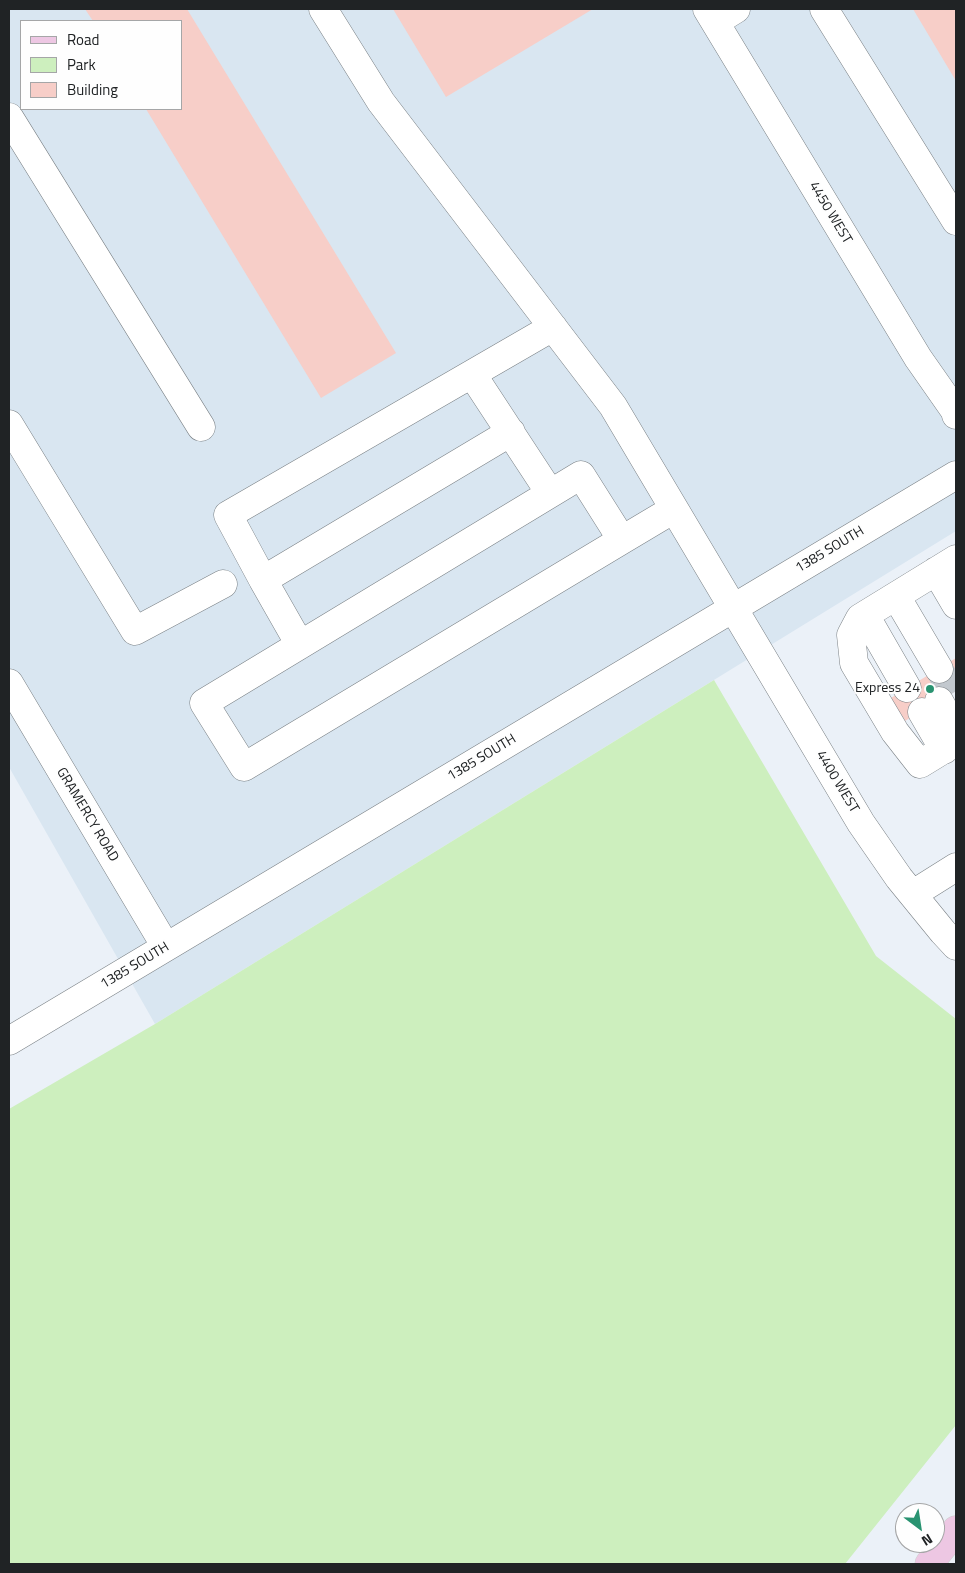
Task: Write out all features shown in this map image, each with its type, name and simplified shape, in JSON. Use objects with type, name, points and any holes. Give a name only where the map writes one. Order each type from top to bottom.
[{"type":"main road","points":[[929,1564],[956,1530]]},
{"type":"street","name":"4400 WEST","points":[[323,9],[380,102],[613,406],[861,823],[899,878],[956,946]]},
{"type":"street","points":[[824,9],[956,221]]},
{"type":"street","name":"4450 WEST","points":[[719,13],[918,358],[956,412]]},
{"type":"street","points":[[9,117],[202,427]]},
{"type":"street","points":[[300,645],[228,515],[553,327]]},
{"type":"street","points":[[472,374],[550,493]]},
{"type":"street","points":[[9,424],[135,631],[223,584]]},
{"type":"street","points":[[263,580],[511,432]]},
{"type":"street","points":[[622,540],[581,475],[204,703],[244,767],[674,509]]},
{"type":"street","name":"1385 SOUTH","points":[[9,1041],[956,475]]},
{"type":"street","points":[[942,701],[952,741],[920,764],[895,732],[854,663],[851,635],[860,618],[951,562],[956,605]]},
{"type":"street","points":[[881,606],[924,678],[881,606]]},
{"type":"street","name":"GRAMERCY ROAD","points":[[9,683],[166,947]]},
{"type":"street","points":[[913,894],[956,867]]},
{"type":"shaded area","points":[[9,9],[956,9],[956,531],[155,1024],[9,767]]},
{"type":"green space","points":[[714,680],[876,956],[956,1019],[956,1425],[845,1564],[9,1564],[9,1109],[155,1024]]},
{"type":"building","points":[[85,9],[187,9],[396,353],[321,398],[147,110],[182,110],[182,20],[92,20]]},
{"type":"building","points":[[393,9],[593,9],[446,97]]},
{"type":"building","points":[[913,9],[956,9],[956,81]]},
{"type":"building","name":"Express 24","points":[[956,658],[956,691],[905,721],[891,698]]},
{"type":"tunnel","points":[[939,669],[953,693]]},
{"type":"place","name":"Express 24","points":[[930,689]]}]
